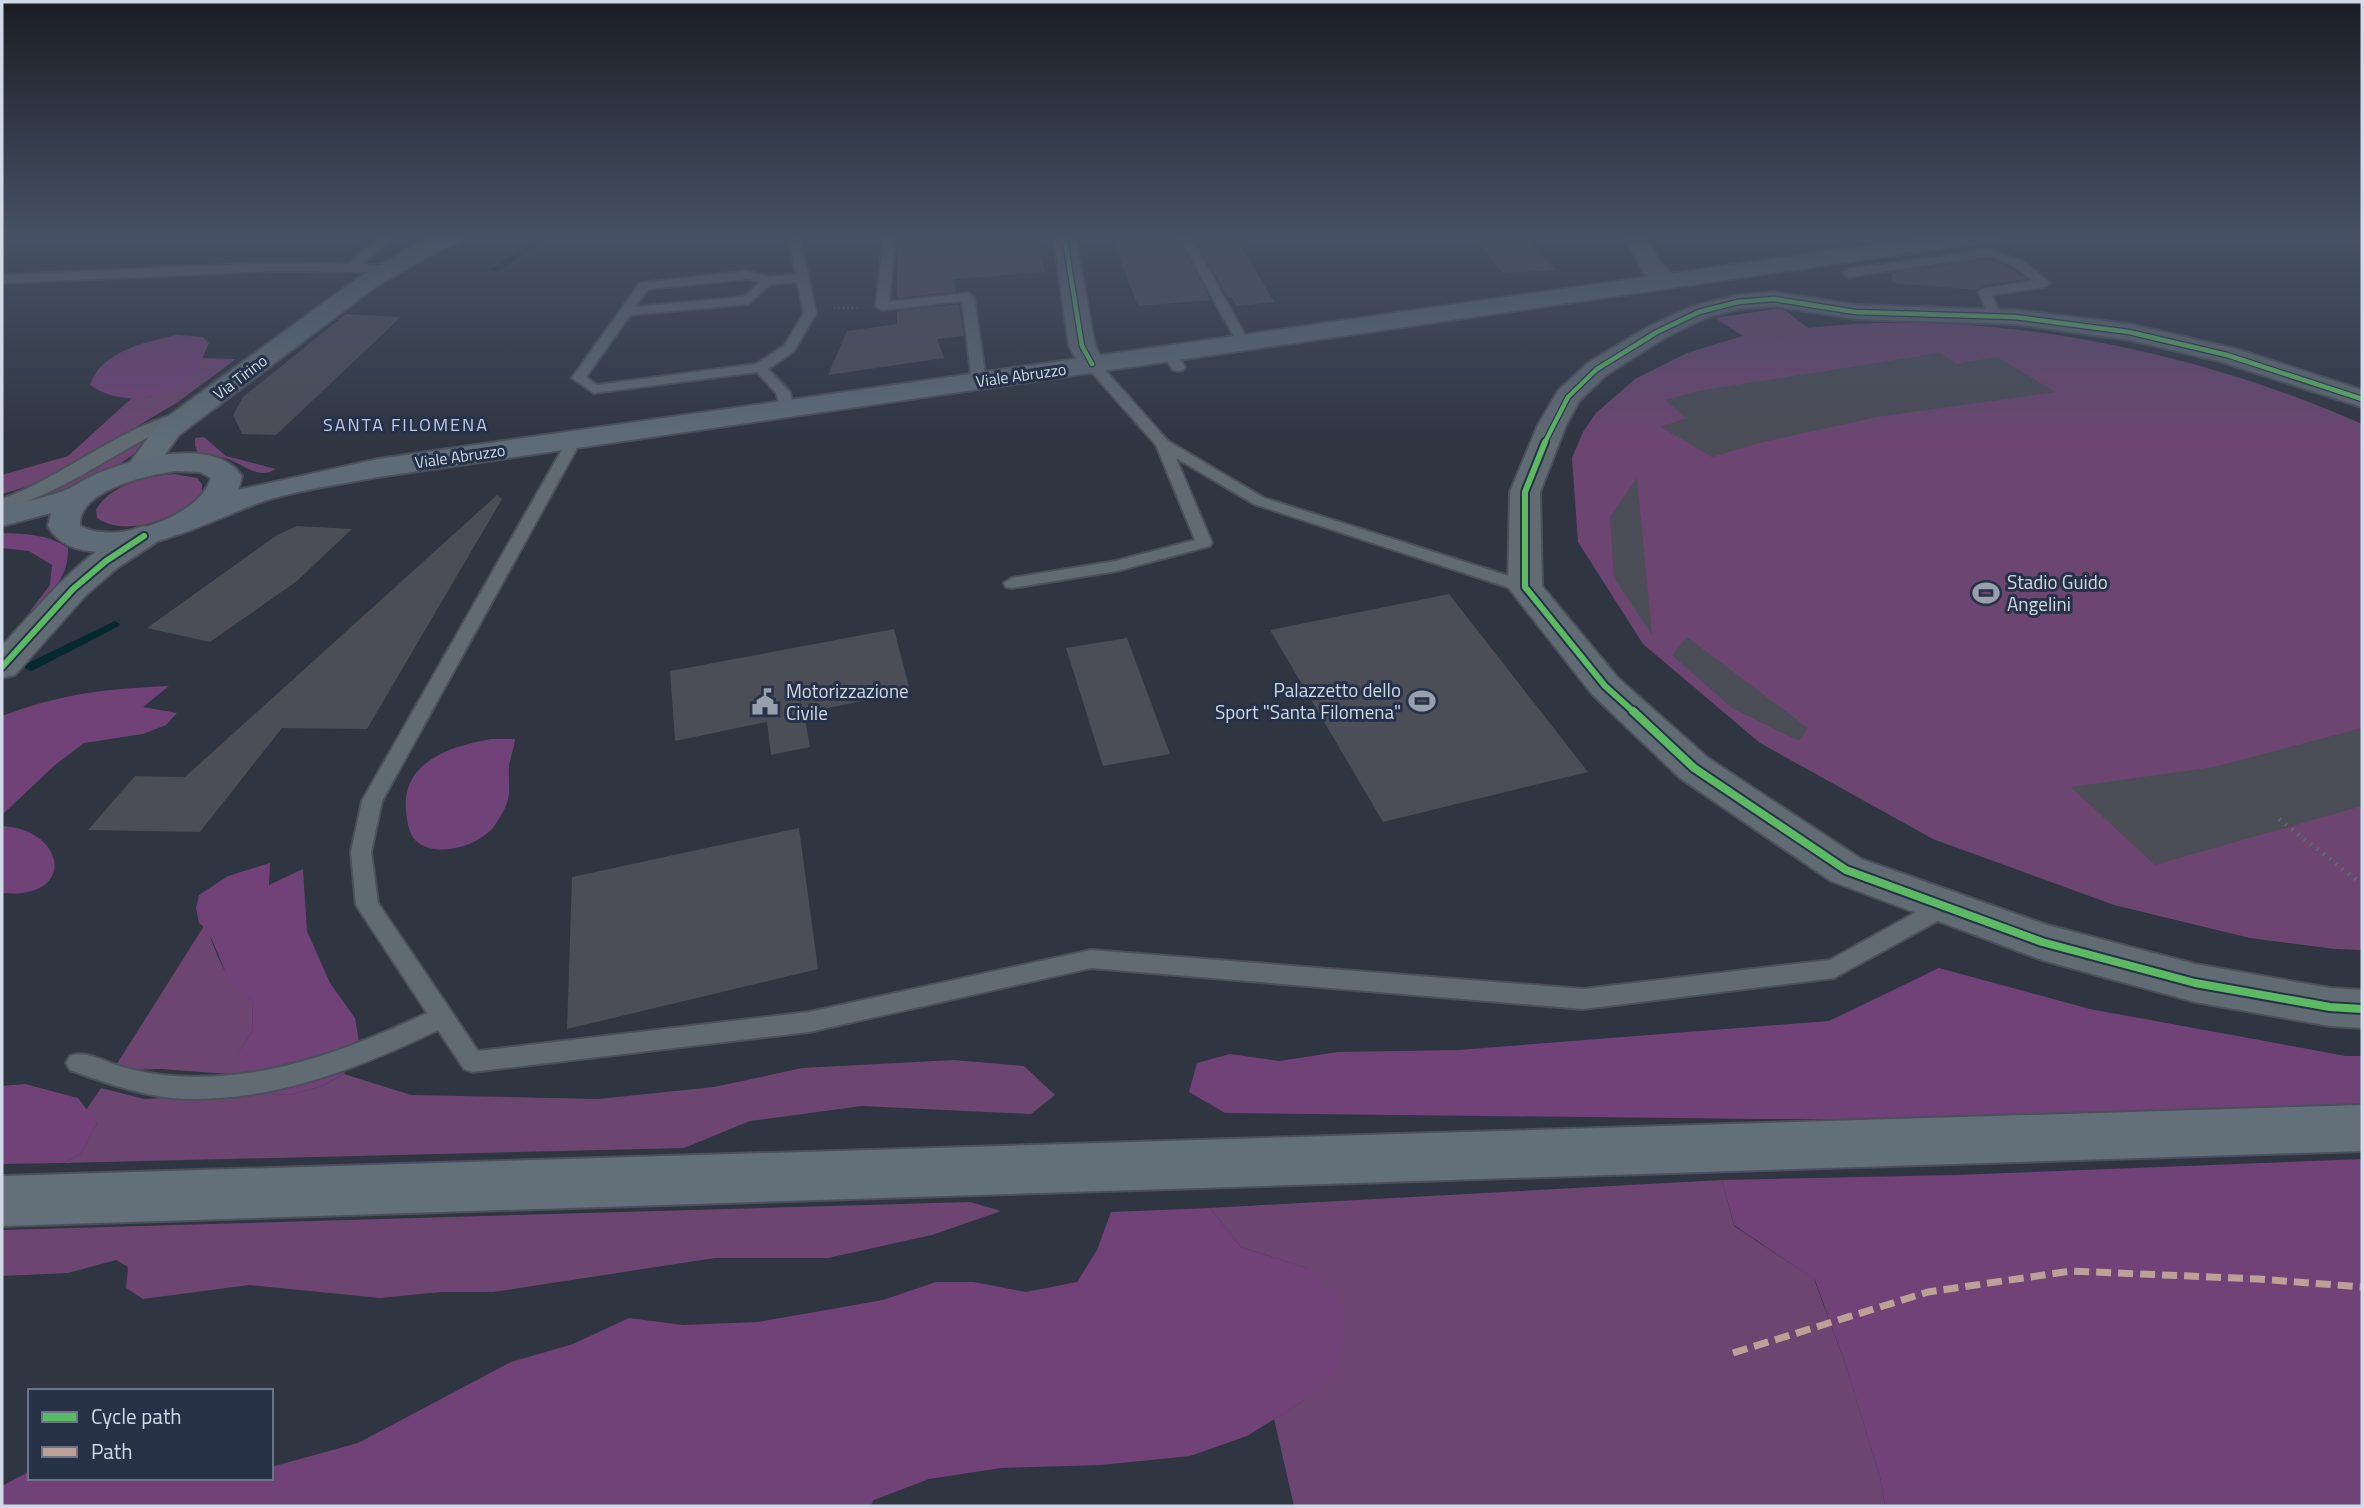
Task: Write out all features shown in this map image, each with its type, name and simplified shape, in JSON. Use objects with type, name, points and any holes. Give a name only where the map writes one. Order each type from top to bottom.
[{"type":"highway","points":[[2,1200],[2169,1136],[2362,1128]]},
{"type":"main road","name":"Via Tirino","points":[[139,469],[164,434],[340,304]]},
{"type":"main road","name":"Viale Abruzzo","points":[[100,541],[144,536],[261,492],[341,474],[1092,364],[1174,360],[1242,342],[1554,304]]},
{"type":"main road","name":"Via Tirino","points":[[191,462],[181,449],[181,440],[193,412]]},
{"type":"main road","name":"Viale Abruzzo","points":[[191,462],[208,464],[227,475],[274,478],[341,474]]},
{"type":"main road","points":[[2,517],[83,494],[99,484],[139,469],[191,462]]},
{"type":"main road","points":[[202,513],[219,500],[227,487],[227,475]]},
{"type":"main road","points":[[64,526],[64,516],[83,494]]},
{"type":"main road","points":[[2,525],[64,526],[75,537],[100,541]]},
{"type":"street","points":[[1075,304],[1082,345],[1092,364]]},
{"type":"street","points":[[1704,304],[1699,312],[1657,332],[1597,369],[1567,397],[1552,425],[1525,492],[1525,587],[1605,686],[1694,768],[1846,870],[2042,942],[2195,983],[2330,1007],[2362,1009]]},
{"type":"street","points":[[1807,304],[1854,312],[1996,316],[2129,332],[2227,355],[2362,399]]},
{"type":"street","points":[[2,667],[73,589],[106,561],[144,536]]},
{"type":"street","points":[[73,589],[100,541]]},
{"type":"lane","points":[[631,304],[579,378],[594,389],[760,368],[789,348],[810,313],[808,304]]},
{"type":"lane","points":[[625,312],[703,304]]},
{"type":"lane","points":[[882,306],[898,304]]},
{"type":"lane","points":[[969,304],[979,381]]},
{"type":"lane","points":[[1222,304],[1242,342]]},
{"type":"lane","points":[[1991,304],[1996,316]]},
{"type":"lane","points":[[1092,364],[1163,444],[1259,501],[1525,587]]},
{"type":"lane","points":[[760,368],[783,392],[787,409]]},
{"type":"lane","points":[[2,503],[51,484],[139,435],[193,412]]},
{"type":"lane","points":[[575,439],[372,801],[361,852],[367,905],[472,1062],[809,1021],[1091,959],[1583,999],[1834,969],[1944,907]]},
{"type":"lane","points":[[1012,583],[1118,566],[1204,543],[1163,444]]},
{"type":"lane","points":[[78,1063],[109,1077],[155,1087],[209,1089],[268,1082],[328,1067],[387,1045],[442,1017]]},
{"type":"path","points":[[810,313],[843,307],[882,306]]},
{"type":"path","points":[[2279,819],[2362,884]]},
{"type":"shaded area","name":"Stadio Guido Angelini","points":[[1782,308],[1808,328],[1876,323],[1947,324],[2019,330],[2091,341],[2162,356],[2231,375],[2362,424],[2362,950],[2250,938],[2114,905],[1933,839],[1760,743],[1643,644],[1578,542],[1572,458],[1583,432],[1596,413],[1635,379],[1687,353],[1743,336],[1715,318]]},
{"type":"shaded area","points":[[177,335],[203,337],[209,343],[191,376],[168,391],[141,398],[128,398],[102,392],[90,385],[96,373],[114,356],[139,345]]},
{"type":"shaded area","points":[[202,358],[236,359],[178,402],[45,481],[2,494],[2,475],[68,456],[133,397],[149,397],[192,375]]},
{"type":"shaded area","points":[[146,436],[143,445],[135,453],[110,469],[63,490],[40,496],[98,467]]},
{"type":"shaded area","points":[[204,437],[226,456],[276,469],[257,472],[228,459],[199,455],[195,438]]},
{"type":"shaded area","points":[[174,474],[197,478],[202,484],[202,492],[181,510],[138,526],[109,524],[97,518],[96,510],[120,488],[152,477]]},
{"type":"shaded area","points":[[2,533],[45,537],[68,548],[61,578],[27,615],[50,585],[52,565],[29,551],[2,548]]},
{"type":"shaded area","points":[[169,686],[143,707],[177,713],[166,725],[143,734],[84,743],[55,765],[2,815],[2,716],[65,697]]},
{"type":"shaded area","points":[[491,739],[515,739],[509,765],[508,798],[495,825],[483,837],[464,846],[433,849],[416,841],[410,831],[406,811],[407,794],[420,768],[446,752]]},
{"type":"shaded area","points":[[2,826],[23,830],[40,839],[50,850],[54,863],[52,876],[43,886],[26,892],[2,893]]},
{"type":"shaded area","points":[[270,863],[269,885],[303,869],[307,931],[330,983],[355,1018],[359,1042],[344,1074],[322,1086],[289,1095],[251,1093],[238,1067],[239,1051],[253,1030],[252,1000],[231,982],[209,934],[199,923],[196,908],[199,895],[228,876]]},
{"type":"shaded area","points":[[204,926],[229,976],[252,1000],[253,1030],[239,1051],[242,1075],[161,1069],[113,1070]]},
{"type":"shaded area","points":[[1939,968],[2090,1009],[2346,1056],[2362,1056],[2362,1108],[2099,1119],[1760,1119],[1225,1113],[1189,1092],[1197,1063],[1230,1054],[1279,1061],[1338,1052],[1458,1050],[1829,1021]]},
{"type":"shaded area","points":[[954,1060],[1024,1066],[1055,1095],[1031,1114],[862,1106],[750,1121],[684,1148],[63,1163],[81,1154],[97,1123],[86,1110],[101,1088],[144,1099],[251,1093],[289,1095],[322,1086],[344,1074],[411,1095],[598,1099],[714,1087],[802,1068]]},
{"type":"shaded area","points":[[25,1084],[78,1098],[97,1123],[81,1154],[63,1163],[2,1164],[2,1086]]},
{"type":"shaded area","points":[[2362,1159],[2362,1506],[1885,1506],[1880,1477],[1846,1366],[1815,1280],[1734,1225],[1722,1180],[1956,1175]]},
{"type":"shaded area","points":[[1722,1180],[1734,1226],[1814,1279],[1846,1366],[1880,1477],[1885,1506],[1294,1506],[1274,1419],[1305,1400],[1307,1268],[1241,1247],[1210,1208]]},
{"type":"shaded area","points":[[970,1202],[1001,1211],[932,1235],[828,1258],[715,1258],[493,1292],[441,1292],[380,1298],[249,1285],[143,1299],[126,1288],[128,1267],[116,1260],[68,1273],[2,1276],[2,1230]]},
{"type":"shaded area","points":[[1210,1208],[1241,1247],[1307,1268],[1346,1305],[1340,1367],[1305,1400],[1247,1436],[1190,1456],[1101,1465],[1001,1468],[929,1479],[874,1500],[870,1506],[2,1506],[2,1486],[28,1472],[28,1480],[273,1480],[273,1466],[358,1443],[511,1362],[573,1344],[629,1318],[683,1325],[758,1322],[883,1300],[936,1282],[974,1282],[1026,1292],[1077,1282],[1097,1250],[1111,1212]]},
{"type":"building","points":[[959,304],[964,336],[937,339],[944,358],[828,375],[847,331],[897,324],[897,311]]},
{"type":"building","points":[[346,314],[401,317],[276,435],[242,434],[233,415],[243,397]]},
{"type":"building","points":[[1940,353],[1956,364],[1997,357],[2055,392],[1877,417],[1763,442],[1712,457],[1661,427],[1686,418],[1665,400],[1698,391]]},
{"type":"building","points":[[1637,478],[1652,635],[1614,578],[1610,517]]},
{"type":"building","points":[[497,495],[502,499],[367,729],[282,728],[200,832],[88,830],[135,776],[185,777]]},
{"type":"building","points":[[297,526],[352,529],[297,581],[210,642],[147,628],[277,535]]},
{"type":"building","name":"Palazzetto dello Sport \"Santa Filomena\"","points":[[1449,594],[1588,772],[1383,822],[1270,630]]},
{"type":"building","name":"Motorizzazione Civile","points":[[894,629],[910,691],[804,713],[810,747],[771,755],[767,722],[675,741],[670,671]]},
{"type":"building","points":[[1687,637],[1808,728],[1799,741],[1732,708],[1672,655]]},
{"type":"building","points":[[1127,638],[1170,754],[1103,766],[1066,648]]},
{"type":"building","points":[[2362,728],[2362,806],[2155,865],[2071,787],[2214,767]]},
{"type":"building","points":[[799,828],[818,969],[567,1029],[572,877]]},
{"type":"waterway","points":[[30,667],[115,624]]},
{"type":"marked path","points":[[1733,1353],[1928,1292],[2071,1271],[2258,1279],[2362,1287]]},
{"type":"cycle path","points":[[1075,304],[1082,346],[1092,364]]},
{"type":"cycle path","points":[[1729,304],[1699,312],[1657,332],[1597,369],[1568,397],[1552,425],[1525,492],[1525,587],[1605,686],[1694,768],[1846,870],[2042,942],[2195,983],[2330,1007],[2362,1009]]},
{"type":"cycle path","points":[[1807,304],[1855,312],[2015,317],[2129,332],[2227,355],[2362,399]]},
{"type":"cycle path","points":[[2,667],[73,589],[106,561],[144,536]]},
{"type":"place","name":"Stadio Guido Angelini","points":[[1986,593]]},
{"type":"place","name":"Palazzetto dello Sport \"Santa Filomena\"","points":[[1422,701]]},
{"type":"place","name":"Motorizzazione Civile","points":[[765,702]]},
{"type":"district","name":"SANTA FILOMENA","points":[[406,425]]}]
